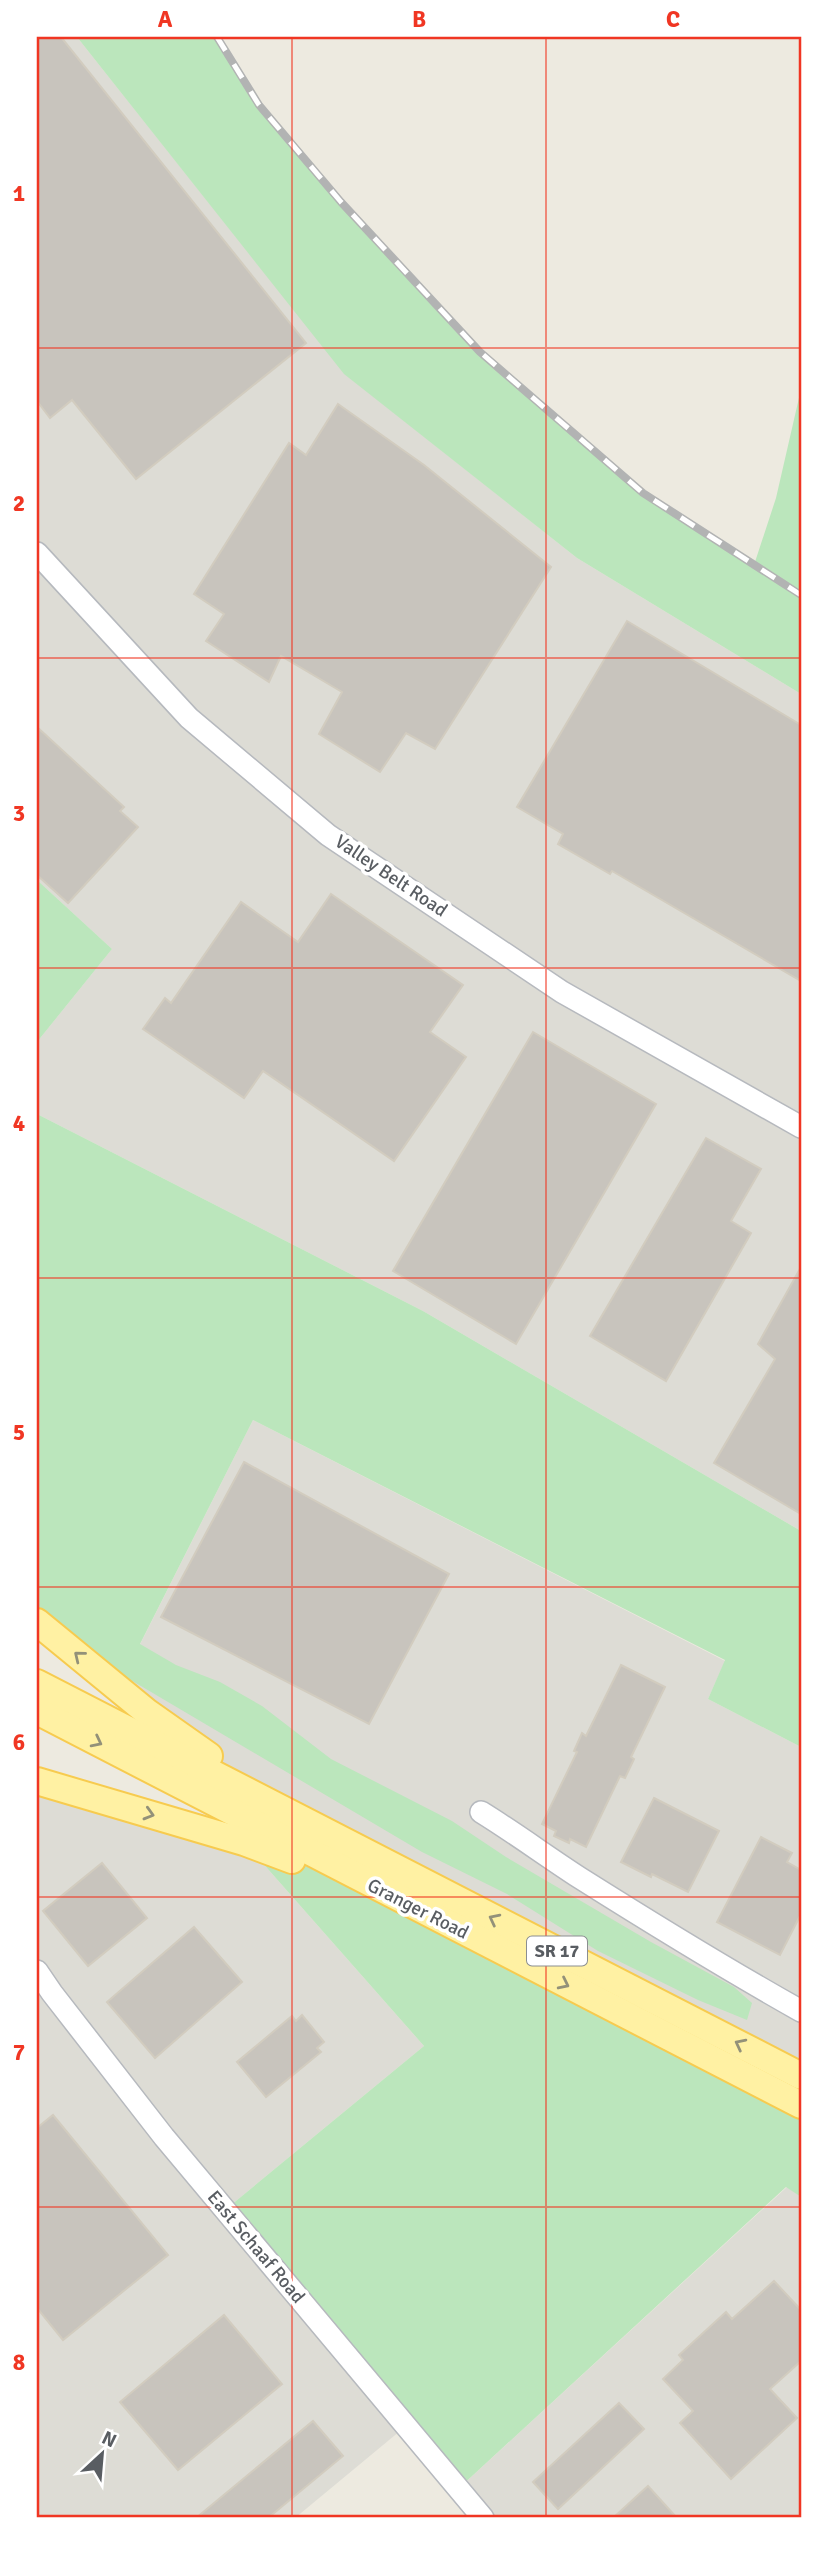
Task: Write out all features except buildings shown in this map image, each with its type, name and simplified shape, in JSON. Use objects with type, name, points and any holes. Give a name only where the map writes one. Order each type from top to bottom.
[{"type":"main road","points":[[37,1622],[148,1713],[312,1826]]},
{"type":"main road","name":"Granger Road","points":[[37,1683],[801,2076]]},
{"type":"main road","name":"Granger Road","points":[[37,1711],[801,2105]]},
{"type":"main road","points":[[37,1782],[278,1854],[503,1953]]},
{"type":"street","name":"Valley Belt Road","points":[[37,552],[189,718],[328,835],[562,992],[801,1127]]},
{"type":"street","points":[[481,1812],[714,1962],[801,2011]]},
{"type":"street","name":"East Schaaf Road","points":[[37,1970],[164,2137],[483,2518]]},
{"type":"shaded area","points":[[37,37],[77,37],[345,374],[577,558],[801,694],[801,1531],[423,1311],[37,1114],[37,1042],[112,949],[37,880]]},
{"type":"shaded area","points":[[253,1420],[725,1661],[708,1699],[801,1747],[801,2076],[312,1826],[183,1738],[118,1688]]},
{"type":"shaded area","points":[[37,1781],[244,1842],[424,2046],[225,2210],[406,2426],[295,2518],[37,2518]]},
{"type":"shaded area","points":[[787,2187],[801,2197],[801,2518],[483,2518],[458,2489]]},
{"type":"green space","points":[[77,37],[217,37],[259,105],[341,202],[480,352],[643,493],[754,565],[776,498],[801,389],[801,694],[577,558],[344,374]]},
{"type":"green space","points":[[37,880],[112,949],[37,1042]]},
{"type":"green space","points":[[37,1114],[423,1311],[801,1531],[801,1747],[708,1699],[725,1660],[253,1420],[140,1644],[176,1665],[220,1682],[262,1706],[331,1759],[452,1821],[506,1857],[734,1987],[752,2003],[747,2020],[698,2000],[598,1951],[507,1894],[422,1852],[37,1622]]},
{"type":"green space","points":[[244,1842],[278,1854],[503,1953],[801,2105],[801,2197],[786,2187],[458,2489],[225,2210],[424,2046]]},
{"type":"railway","points":[[217,37],[259,105],[341,202],[480,352],[643,493],[801,595]]}]
